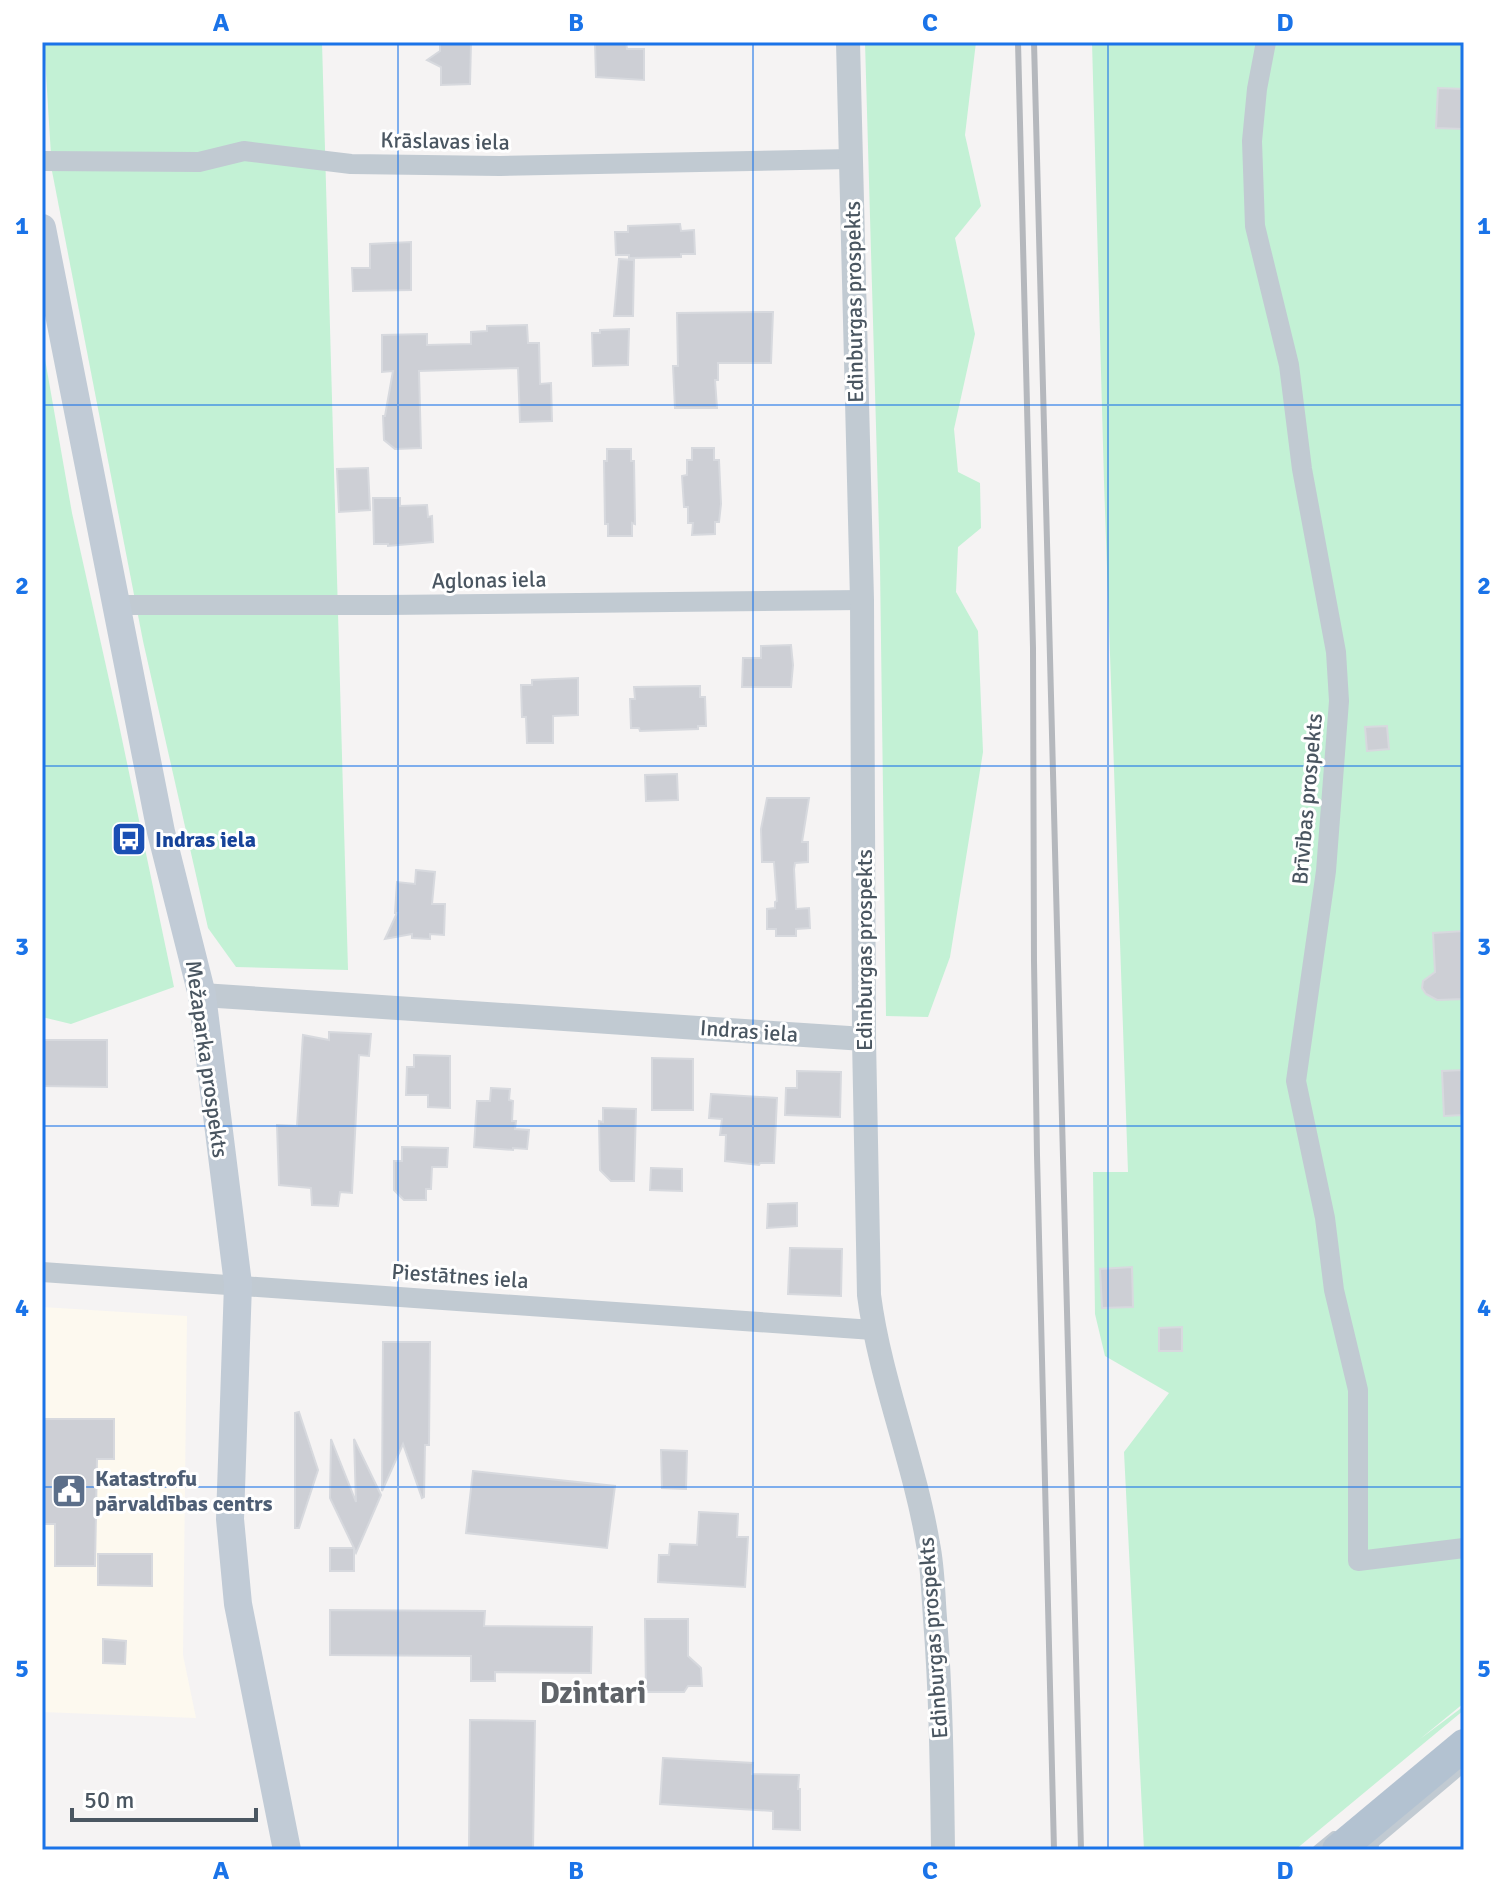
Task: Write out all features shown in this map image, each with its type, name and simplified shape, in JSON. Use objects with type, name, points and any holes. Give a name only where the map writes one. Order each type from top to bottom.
[{"type":"main road","name":"Mežaparka prospekts","points":[[42,228],[161,832],[202,995],[238,1284],[231,1534],[238,1604],[287,1850]]},
{"type":"main road","points":[[1358,1844],[1464,1745]]},
{"type":"street","name":"Edinburgas prospekts","points":[[848,42],[862,600],[864,1039],[869,1295],[873,1330],[915,1483],[929,1547],[940,1699],[943,1850]]},
{"type":"street","name":"Brīvības prospekts","points":[[1266,42],[1252,141],[1255,226],[1289,365],[1302,469],[1336,652],[1339,701],[1326,871],[1296,1081],[1325,1218],[1334,1290],[1358,1390],[1358,1561],[1464,1548]]},
{"type":"street","name":"Krāslavas iela","points":[[42,161],[199,162],[244,151],[351,164],[500,166],[851,159]]},
{"type":"street","name":"Aglonas iela","points":[[116,605],[862,600]]},
{"type":"street","name":"Indras iela","points":[[202,995],[864,1039]]},
{"type":"street","name":"Piestātnes iela","points":[[42,1272],[873,1330]]},
{"type":"lane","points":[[1317,1850],[1358,1844],[1464,1767]]},
{"type":"lane","points":[[1358,1844],[1367,1808]]},
{"type":"shaded area","points":[[42,1307],[187,1316],[183,1655],[196,1718],[42,1712]]},
{"type":"green space","points":[[44,42],[322,42],[348,970],[236,967],[208,928],[143,641],[52,171]]},
{"type":"green space","points":[[865,42],[976,42],[965,135],[981,206],[955,238],[975,334],[954,429],[958,472],[980,483],[981,528],[958,547],[956,592],[978,631],[983,752],[950,957],[928,1017],[886,1016],[880,566]]},
{"type":"green space","points":[[1092,42],[1464,42],[1464,1703],[1420,1739],[1464,1706],[1464,1710],[1295,1850],[1144,1850],[1124,1452],[1169,1393],[1105,1356],[1095,1314],[1093,1172],[1128,1172]]},
{"type":"green space","points":[[42,342],[72,513],[174,987],[71,1024],[42,1017]]},
{"type":"building","points":[[440,42],[471,42],[470,84],[441,85],[441,67],[427,60],[440,51]]},
{"type":"building","points":[[595,42],[626,42],[627,49],[644,49],[644,80],[596,77]]},
{"type":"building","points":[[1438,88],[1464,89],[1463,129],[1436,128]]},
{"type":"building","points":[[680,224],[681,231],[694,230],[695,254],[629,258],[629,255],[616,255],[615,232],[628,232],[628,226]]},
{"type":"building","points":[[411,242],[411,290],[353,291],[352,268],[370,268],[370,244]]},
{"type":"building","points":[[619,259],[634,260],[633,316],[614,316]]},
{"type":"building","points":[[773,312],[771,363],[718,363],[718,380],[715,380],[717,408],[675,408],[673,366],[678,366],[677,313]]},
{"type":"building","points":[[527,325],[528,343],[539,343],[540,384],[551,383],[552,421],[520,422],[518,368],[419,371],[421,448],[395,449],[384,440],[383,416],[393,371],[382,372],[382,335],[427,334],[427,345],[471,344],[471,332],[487,331],[487,326]]},
{"type":"building","points":[[629,329],[628,365],[593,366],[592,333]]},
{"type":"building","points":[[692,448],[714,448],[714,460],[719,460],[721,504],[715,534],[692,535],[693,523],[688,523],[682,476],[687,475],[687,460],[692,460]]},
{"type":"building","points":[[607,449],[631,449],[635,524],[632,523],[632,536],[608,536],[604,461],[607,461]]},
{"type":"building","points":[[368,468],[370,510],[339,512],[337,469]]},
{"type":"building","points":[[373,498],[400,498],[400,506],[427,505],[428,517],[432,516],[433,542],[388,546],[374,544]]},
{"type":"building","points":[[791,645],[791,687],[742,687],[743,658],[761,658],[761,646]]},
{"type":"building","points":[[578,678],[578,715],[553,716],[553,743],[527,743],[521,685],[532,685],[532,680]]},
{"type":"building","points":[[700,686],[700,697],[705,697],[706,726],[640,731],[639,728],[631,728],[630,699],[635,699],[634,687]]},
{"type":"building","points":[[1387,726],[1389,749],[1367,751],[1365,727]]},
{"type":"building","points":[[677,774],[678,800],[646,801],[645,775]]},
{"type":"building","points":[[767,798],[809,798],[802,842],[808,842],[808,862],[795,863],[794,869],[796,909],[809,908],[810,928],[796,929],[796,936],[776,936],[776,929],[767,929],[767,909],[775,908],[777,901],[774,862],[762,862],[761,829]]},
{"type":"building","points":[[416,870],[435,872],[432,904],[445,904],[444,935],[430,934],[430,939],[412,938],[412,934],[385,939],[397,913],[397,882],[415,884]]},
{"type":"building","points":[[1464,931],[1464,999],[1437,1000],[1422,988],[1423,981],[1435,972],[1433,933]]},
{"type":"building","points":[[329,1032],[371,1034],[369,1056],[359,1055],[352,1193],[340,1192],[338,1206],[312,1205],[311,1188],[279,1185],[277,1125],[297,1126],[303,1035],[329,1040]]},
{"type":"building","points":[[42,1040],[107,1040],[107,1087],[42,1086]]},
{"type":"building","points":[[414,1055],[450,1056],[450,1108],[428,1107],[428,1095],[406,1095],[407,1067],[414,1067]]},
{"type":"building","points":[[652,1058],[693,1059],[693,1110],[652,1110]]},
{"type":"building","points":[[1464,1070],[1464,1115],[1444,1116],[1442,1071]]},
{"type":"building","points":[[797,1071],[841,1072],[840,1117],[785,1115],[786,1088],[797,1088]]},
{"type":"building","points":[[491,1088],[510,1089],[515,1129],[529,1130],[527,1149],[474,1147],[477,1101],[490,1101]]},
{"type":"building","points":[[711,1094],[777,1098],[774,1163],[759,1165],[725,1161],[726,1135],[720,1135],[722,1119],[709,1118]]},
{"type":"building","points":[[603,1108],[636,1109],[634,1181],[611,1181],[600,1170],[599,1121],[603,1122]]},
{"type":"building","points":[[402,1147],[448,1148],[447,1167],[432,1167],[431,1189],[426,1189],[426,1200],[404,1200],[394,1190],[394,1161],[402,1161]]},
{"type":"building","points":[[651,1168],[682,1169],[682,1191],[650,1190]]},
{"type":"building","points":[[797,1203],[797,1226],[767,1228],[768,1204]]},
{"type":"building","points":[[790,1248],[842,1249],[841,1296],[788,1294]]},
{"type":"building","points":[[1132,1267],[1133,1307],[1102,1308],[1100,1269]]},
{"type":"building","points":[[1182,1327],[1182,1351],[1159,1351],[1159,1328]]},
{"type":"building","points":[[383,1342],[430,1342],[429,1445],[425,1445],[422,1498],[403,1444],[382,1491]]},
{"type":"building","points":[[299,1412],[318,1470],[299,1528],[295,1528],[295,1413]]},
{"type":"building","name":"Katastrofu pārvaldības centrs","points":[[42,1419],[114,1419],[114,1459],[97,1459],[95,1566],[55,1566],[55,1524],[42,1524]]},
{"type":"building","points":[[331,1439],[356,1502],[354,1439],[381,1495],[356,1553],[354,1549],[354,1571],[330,1571],[330,1548],[354,1548],[330,1498]]},
{"type":"building","points":[[661,1450],[687,1451],[686,1489],[662,1488]]},
{"type":"building","points":[[473,1471],[615,1486],[607,1548],[466,1533]]},
{"type":"building","points":[[699,1512],[738,1514],[737,1537],[748,1537],[745,1587],[658,1582],[659,1555],[669,1555],[670,1544],[697,1545]]},
{"type":"building","points":[[98,1554],[152,1554],[152,1586],[98,1585]]},
{"type":"building","points":[[330,1610],[485,1611],[484,1626],[592,1627],[591,1673],[495,1672],[495,1681],[471,1681],[471,1656],[330,1655]]},
{"type":"building","points":[[645,1619],[688,1619],[688,1656],[701,1668],[702,1686],[688,1686],[684,1692],[646,1692]]},
{"type":"building","points":[[103,1639],[126,1641],[125,1664],[103,1663]]},
{"type":"building","points":[[470,1720],[535,1721],[533,1850],[469,1850]]},
{"type":"building","points":[[663,1758],[753,1763],[752,1774],[799,1775],[800,1830],[773,1829],[773,1811],[660,1804]]},
{"type":"railway","points":[[1018,42],[1033,648],[1037,1155],[1054,1850]]},
{"type":"railway","points":[[1034,42],[1081,1850]]},
{"type":"place","name":"Indras iela","points":[[129,839]]},
{"type":"place","name":"Katastrofu pārvaldības centrs","points":[[69,1491]]},
{"type":"district","name":"Dzintari","points":[[593,1693]]}]
